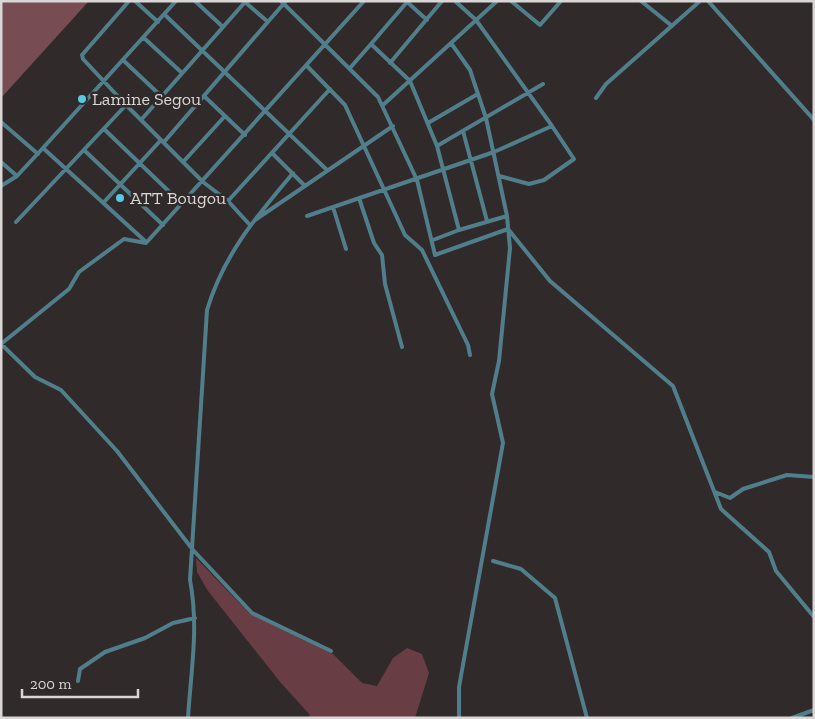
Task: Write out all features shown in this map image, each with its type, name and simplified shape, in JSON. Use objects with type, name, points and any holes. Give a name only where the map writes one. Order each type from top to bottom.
[{"type":"street","points":[[129,1],[82,55],[83,59],[103,82],[203,182],[228,201],[249,224]]},
{"type":"street","points":[[135,1],[158,22]]},
{"type":"street","points":[[2,185],[17,176],[38,154],[124,61],[176,1]]},
{"type":"street","points":[[196,1],[223,27]]},
{"type":"street","points":[[238,1],[244,3],[268,22]]},
{"type":"street","points":[[146,243],[203,182],[364,1]]},
{"type":"street","points":[[350,68],[407,1],[427,20]]},
{"type":"street","points":[[390,63],[442,1]]},
{"type":"street","points":[[455,1],[476,20],[574,159],[544,180],[529,184],[499,176]]},
{"type":"street","points":[[383,105],[497,1]]},
{"type":"street","points":[[511,1],[540,25],[561,1]]},
{"type":"street","points":[[642,1],[672,26]]},
{"type":"street","points":[[596,98],[606,84],[700,1]]},
{"type":"street","points":[[708,1],[814,120]]},
{"type":"street","points":[[104,202],[204,96],[284,2],[350,68],[383,105],[417,180],[433,240],[435,255],[508,229]]},
{"type":"street","points":[[141,120],[244,3]]},
{"type":"street","points":[[165,14],[328,170]]},
{"type":"street","points":[[144,38],[182,73]]},
{"type":"street","points":[[451,43],[470,70],[476,95],[486,118],[507,216],[510,248],[499,361],[492,394],[503,443],[459,687],[459,718]]},
{"type":"street","points":[[370,44],[410,81],[437,146],[459,230]]},
{"type":"street","points":[[124,61],[161,96]]},
{"type":"street","points":[[307,66],[345,105],[405,235],[422,250],[468,345],[470,355]]},
{"type":"street","points":[[437,146],[543,84]]},
{"type":"street","points":[[228,201],[330,89]]},
{"type":"street","points":[[428,123],[476,95]]},
{"type":"street","points":[[204,96],[245,135]]},
{"type":"street","points":[[16,222],[68,170],[126,105]]},
{"type":"street","points":[[184,161],[225,116]]},
{"type":"street","points":[[1,122],[38,154]]},
{"type":"street","points":[[249,224],[393,126]]},
{"type":"street","points":[[307,216],[417,180],[494,152],[552,126]]},
{"type":"street","points":[[104,129],[182,204]]},
{"type":"street","points":[[463,131],[487,221]]},
{"type":"street","points":[[43,148],[104,202],[146,243]]},
{"type":"street","points":[[84,150],[163,225]]},
{"type":"street","points":[[272,153],[305,186]]},
{"type":"street","points":[[1,162],[17,176]]},
{"type":"street","points":[[188,718],[195,618],[190,580],[207,310],[213,288],[249,224],[294,174]]},
{"type":"street","points":[[359,198],[374,243],[382,255],[385,284],[402,347]]},
{"type":"street","points":[[333,208],[346,249]]},
{"type":"street","points":[[433,240],[507,216]]},
{"type":"street","points":[[508,229],[550,281],[673,386],[721,509],[769,552],[776,572],[814,617]]},
{"type":"street","points":[[146,243],[124,239],[79,272],[69,289],[1,344],[35,377],[61,390],[117,451],[192,550],[252,613],[331,651]]},
{"type":"street","points":[[715,492],[730,498],[743,489],[787,475],[814,478]]},
{"type":"street","points":[[493,561],[521,570],[555,598],[587,718]]},
{"type":"street","points":[[78,680],[80,669],[106,652],[146,638],[173,623],[195,618]]},
{"type":"street","points":[[792,718],[814,710]]},
{"type":"shaded area","points":[[1,1],[89,1],[1,98]]},
{"type":"shaded area","points":[[196,558],[250,614],[333,654],[362,683],[377,686],[393,658],[407,648],[422,654],[429,673],[415,718],[308,718],[310,715],[281,683],[208,591],[197,572]]},
{"type":"place","name":"Lamine Segou","points":[[82,99]]},
{"type":"place","name":"ATT Bougou","points":[[120,198]]}]
